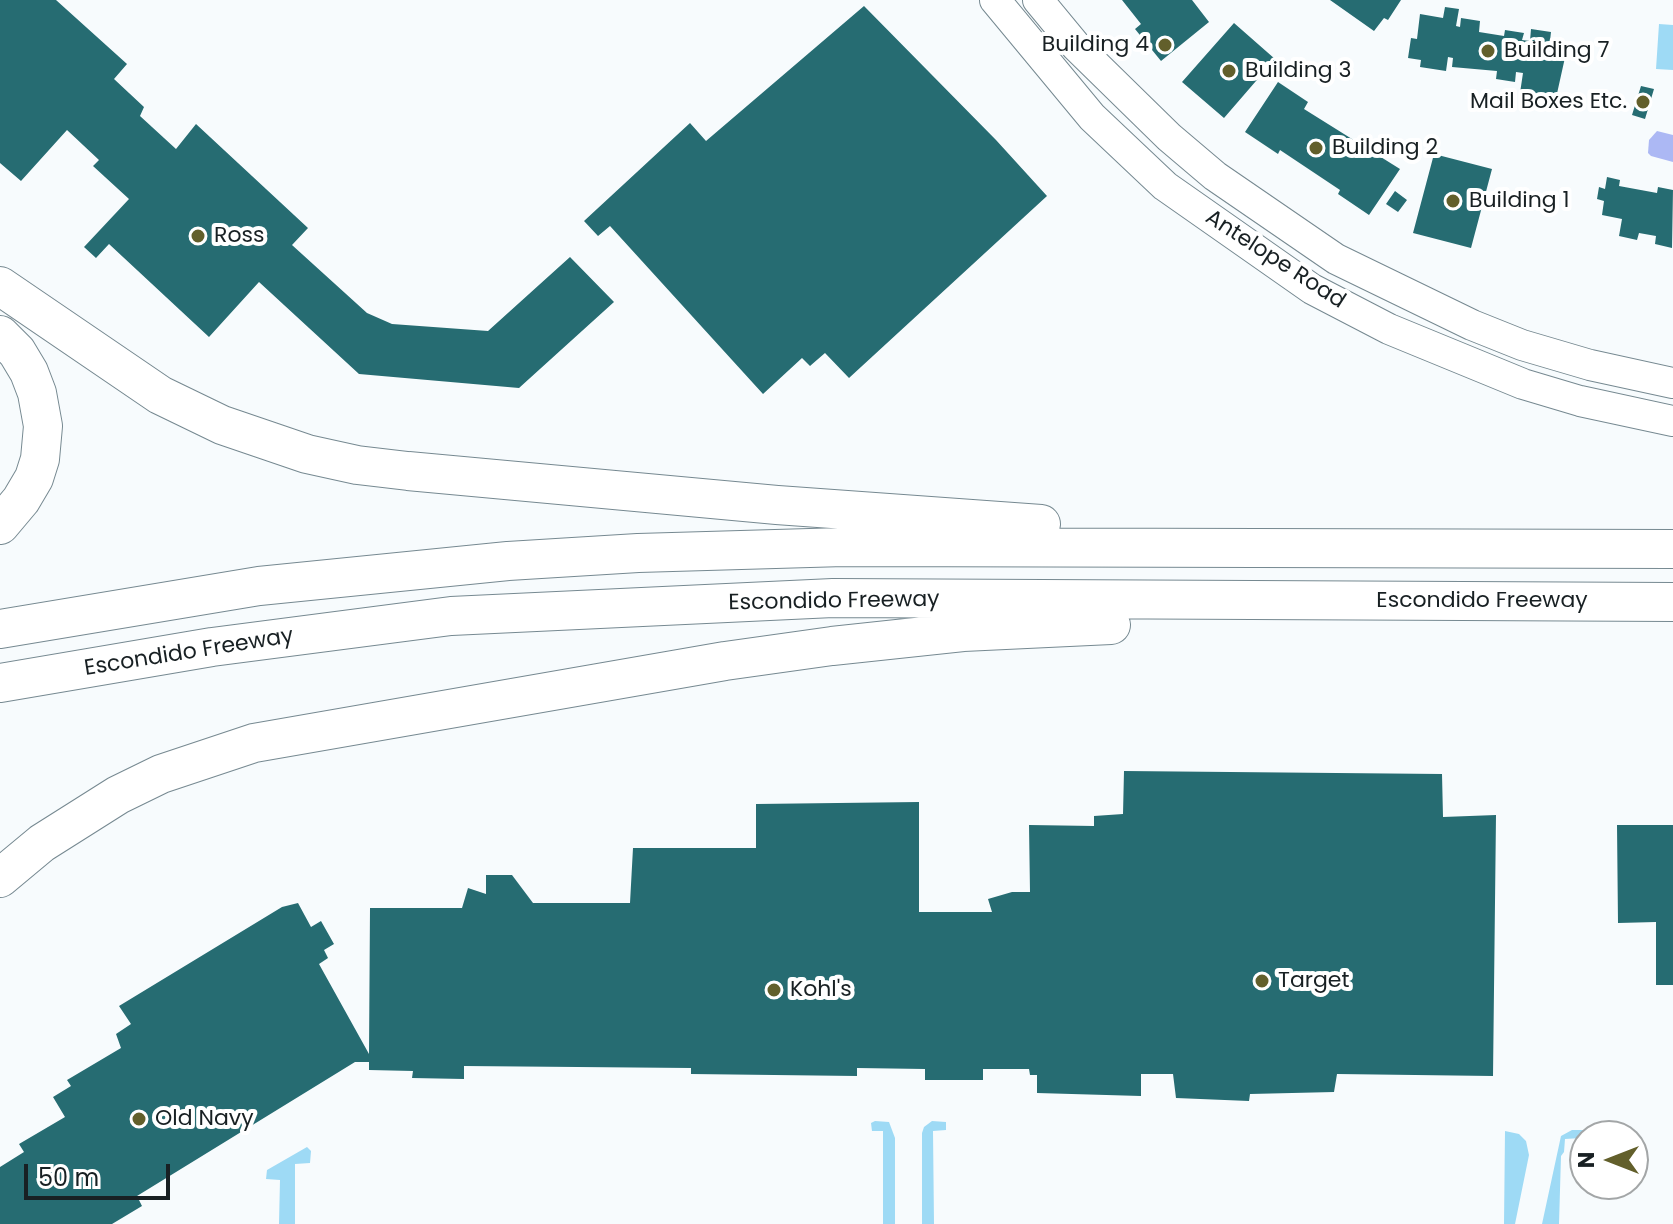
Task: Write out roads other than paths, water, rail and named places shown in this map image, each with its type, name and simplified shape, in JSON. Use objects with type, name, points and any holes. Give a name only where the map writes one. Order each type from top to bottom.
[{"type":"highway","points":[[0,286],[117,367],[193,412],[265,441],[357,465],[962,520],[1066,525],[1391,529],[1444,549]]},
{"type":"highway","points":[[0,335],[17,352],[29,372],[39,400],[43,426],[42,452],[34,478],[0,525]]},
{"type":"highway","points":[[0,629],[259,586],[410,569],[638,553],[844,547],[1673,549]]},
{"type":"highway","name":"Escondido Freeway","points":[[10,685],[212,647],[451,616],[833,598],[1673,602]]},
{"type":"highway","points":[[0,878],[42,843],[118,795],[161,774],[254,743],[725,661],[832,646],[963,632],[1080,625],[1334,622],[1409,600]]},
{"type":"main road","name":"Antelope Road","points":[[995,0],[1092,117],[1165,186],[1312,289],[1389,329],[1523,384],[1580,401],[1673,421]]},
{"type":"main road","name":"Antelope Road","points":[[1038,0],[1084,55],[1169,137],[1215,176],[1336,259],[1411,297],[1522,345],[1590,365],[1673,383]]},
{"type":"place","name":"Building 4","points":[[1165,45]]},
{"type":"place","name":"Building 7","points":[[1488,51]]},
{"type":"place","name":"Building 3","points":[[1229,71]]},
{"type":"place","name":"Mail Boxes Etc.","points":[[1643,102]]},
{"type":"place","name":"Building 2","points":[[1316,148]]},
{"type":"place","name":"Building 1","points":[[1453,201]]},
{"type":"place","name":"Ross","points":[[198,236]]},
{"type":"place","name":"Target","points":[[1262,981]]},
{"type":"place","name":"Kohl's","points":[[774,990]]},
{"type":"place","name":"Old Navy","points":[[139,1119]]}]
